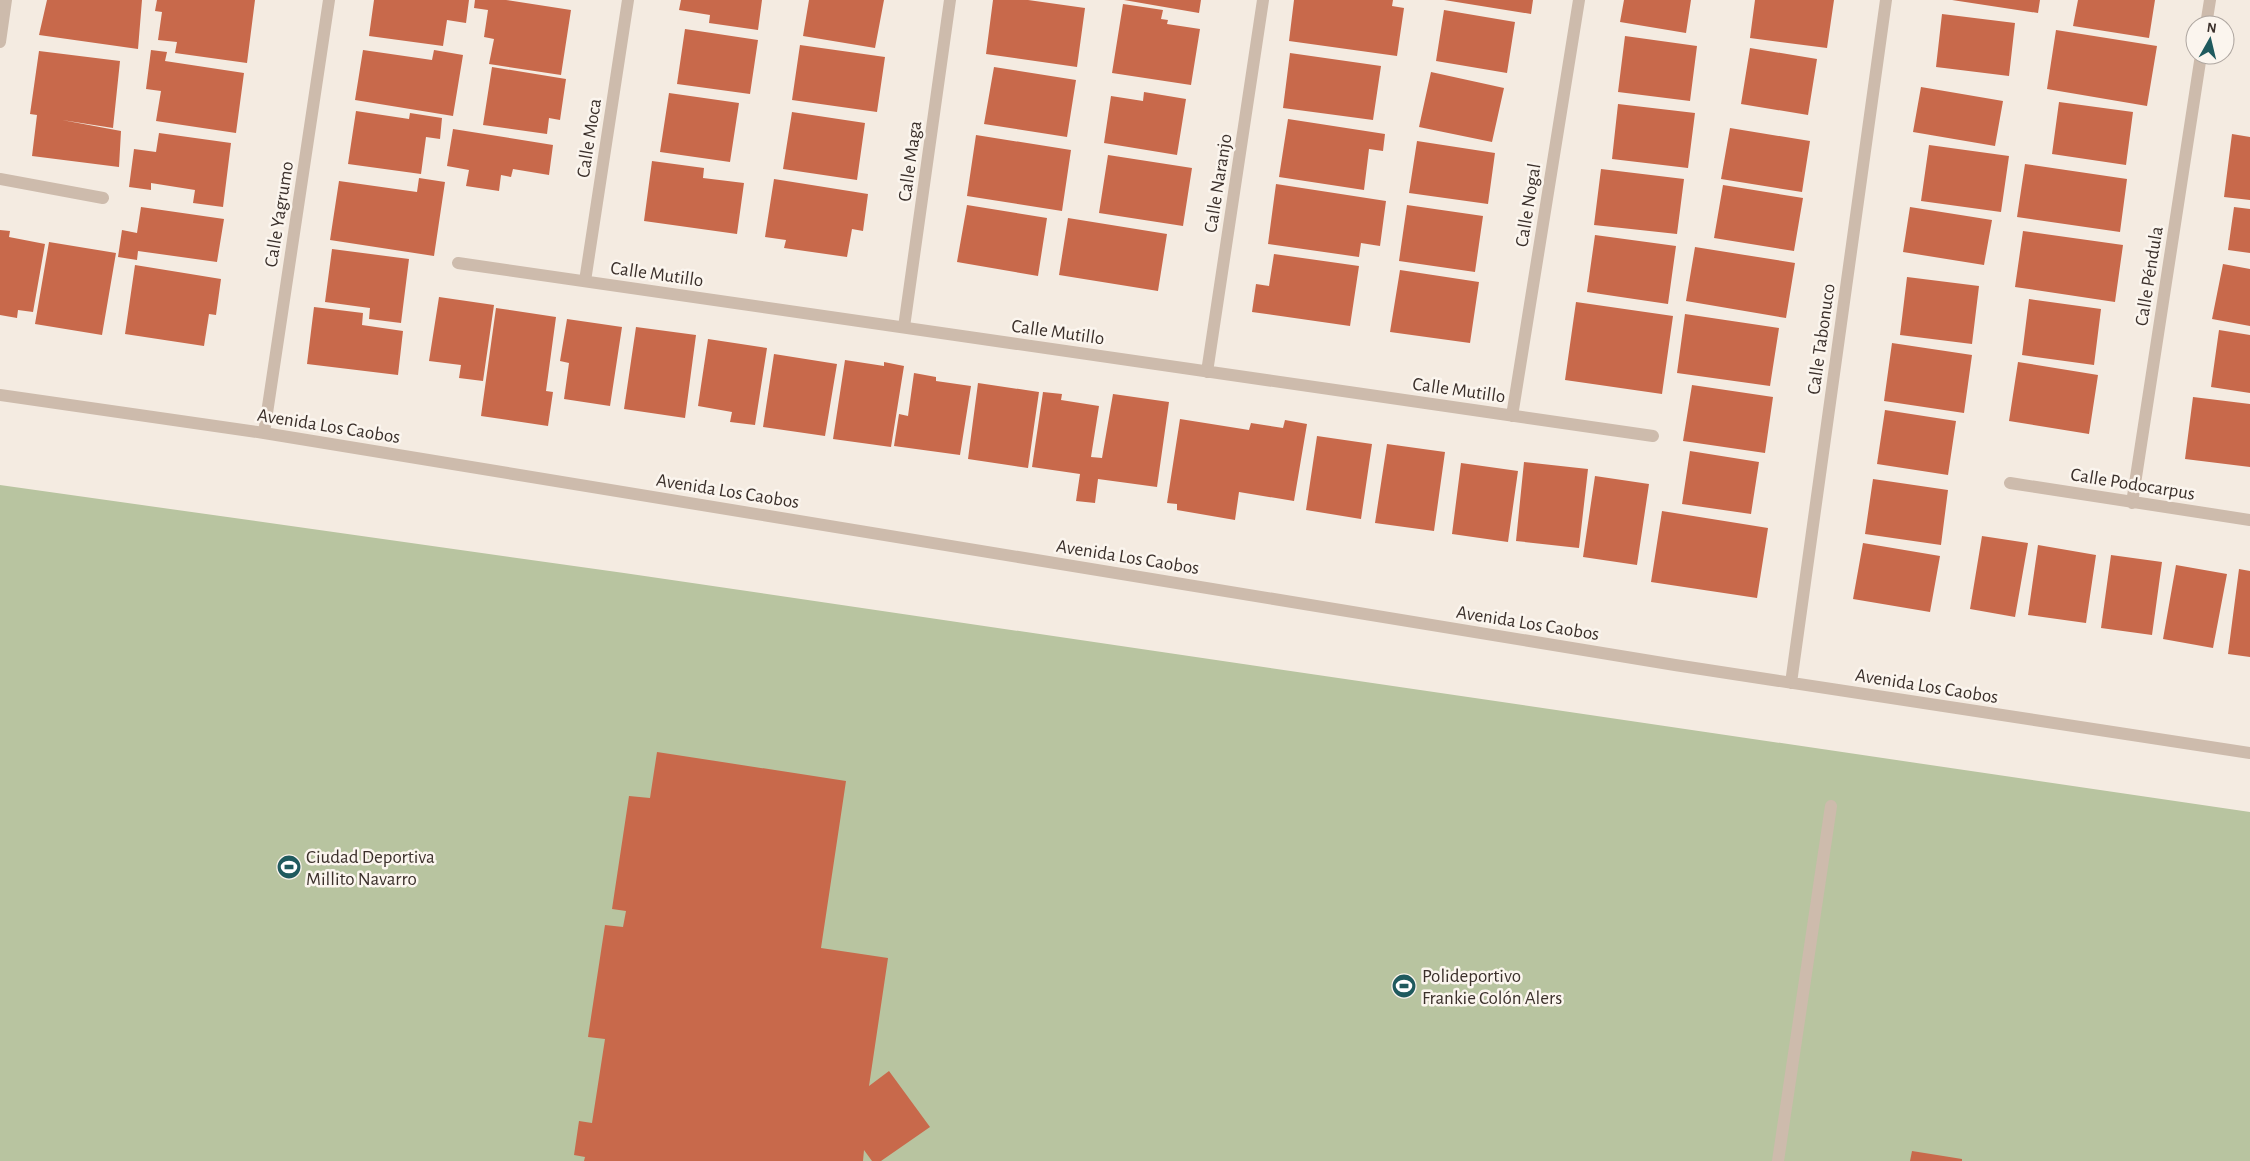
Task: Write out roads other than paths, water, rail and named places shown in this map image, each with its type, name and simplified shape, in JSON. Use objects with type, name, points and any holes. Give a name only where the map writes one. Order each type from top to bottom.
[{"type":"street","points":[[0,42],[6,0]]},
{"type":"street","name":"Calle Yagrumo","points":[[264,433],[329,0]]},
{"type":"street","name":"Calle Moca","points":[[585,282],[628,0]]},
{"type":"street","name":"Calle Maga","points":[[904,328],[950,0]]},
{"type":"street","name":"Calle Naranjo","points":[[1207,372],[1264,0]]},
{"type":"street","name":"Calle Nogal","points":[[1512,416],[1579,0]]},
{"type":"street","name":"Calle Tabonuco","points":[[1791,684],[1886,0]]},
{"type":"street","points":[[2208,15],[2210,0]]},
{"type":"street","name":"Calle Péndula","points":[[2132,503],[2199,65]]},
{"type":"street","points":[[0,179],[103,198]]},
{"type":"street","name":"Calle Mutillo","points":[[458,263],[1653,436]]},
{"type":"street","name":"Avenida Los Caobos","points":[[0,395],[264,433],[1791,684],[2250,753]]},
{"type":"street","name":"Calle Podocarpus","points":[[2010,483],[2250,520]]},
{"type":"street","points":[[1778,1161],[1831,806]]},
{"type":"place","name":"Ciudad Deportiva Millito Navarro","points":[[289,867]]},
{"type":"place","name":"Polideportivo Frankie Colón Alers","points":[[1404,986]]}]
